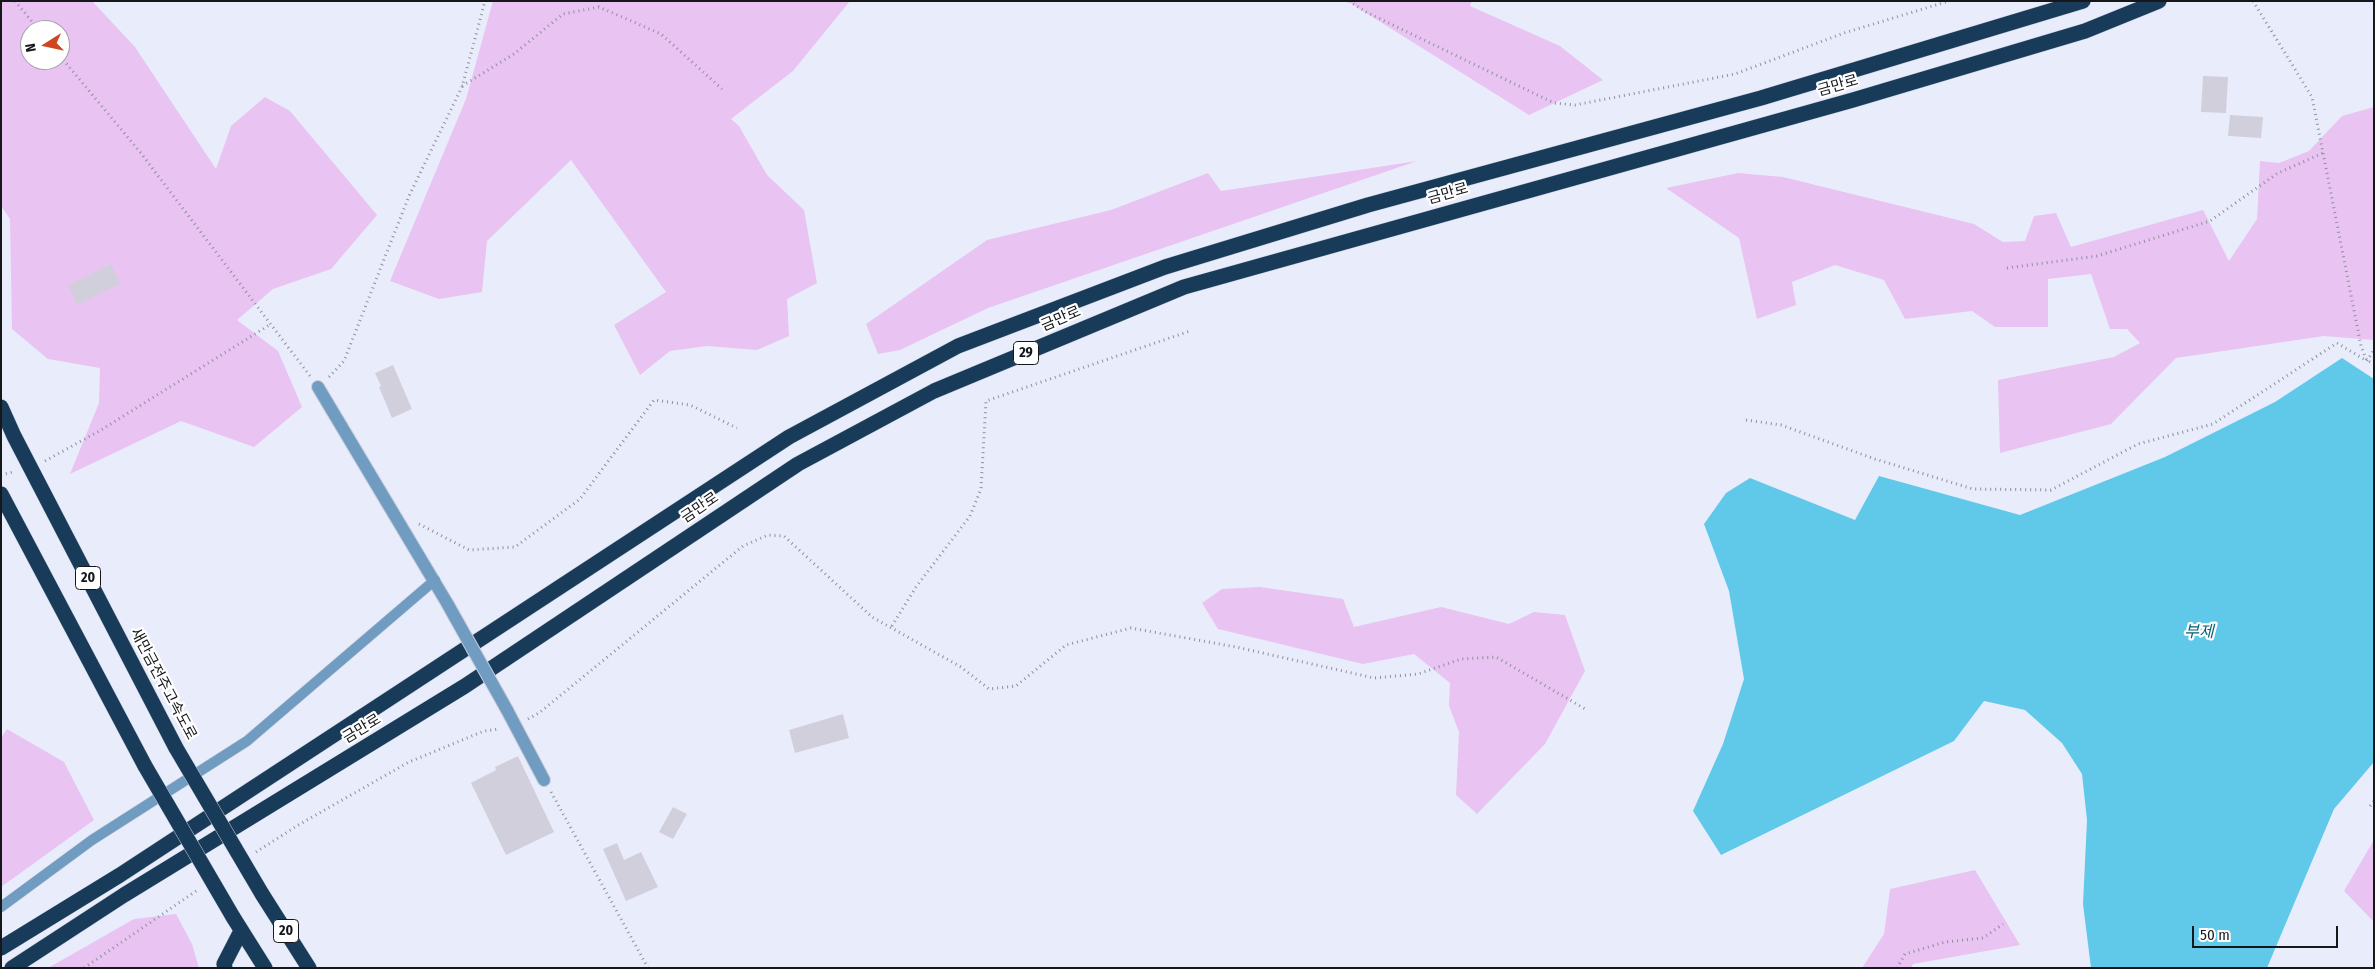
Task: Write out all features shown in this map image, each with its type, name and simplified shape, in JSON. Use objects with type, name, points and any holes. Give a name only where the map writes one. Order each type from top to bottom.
[{"type":"highway","name":"금만로","points":[[1,948],[128,870],[788,437],[958,346],[1165,267],[1358,207],[1761,98],[2083,1]]},
{"type":"highway","name":"금만로","points":[[12,968],[124,896],[466,686],[798,464],[934,391],[1184,287],[1863,97],[2085,31],[2159,1]]},
{"type":"highway","name":"새만금전주고속도로","points":[[1,407],[14,436],[176,748],[262,894],[309,968]]},
{"type":"highway","name":"20","points":[[1,494],[145,766],[237,924],[265,968]]},
{"type":"highway","points":[[225,968],[224,964],[237,924]]},
{"type":"street","points":[[318,388],[435,580],[544,780]]},
{"type":"lane","points":[[1,907],[92,840],[247,741],[435,580]]},
{"type":"path","points":[[15,1],[31,20]]},
{"type":"path","points":[[70,68],[140,152],[318,388],[344,361],[409,196],[462,87],[486,1]]},
{"type":"path","points":[[1349,1],[1366,12],[1554,103],[1575,105],[1735,74],[1844,33],[1949,1]]},
{"type":"path","points":[[2253,1],[2312,97],[2361,346],[2367,361]]},
{"type":"path","points":[[462,87],[514,54],[563,14],[599,6],[661,34],[722,89]]},
{"type":"path","points":[[2006,268],[2097,256],[2210,220],[2278,173],[2323,153]]},
{"type":"path","points":[[40,463],[101,430],[271,324]]},
{"type":"path","points":[[892,626],[916,587],[970,516],[981,490],[986,401],[1190,331]]},
{"type":"path","points":[[1746,420],[1782,425],[1875,459],[1973,489],[2051,490],[2138,444],[2213,424],[2337,343],[2367,361],[2374,363]]},
{"type":"path","points":[[2367,361],[2374,350]]},
{"type":"path","points":[[394,511],[469,550],[515,547],[580,499],[654,400],[690,405],[737,428]]},
{"type":"path","points":[[1,475],[14,472]]},
{"type":"path","points":[[250,856],[300,824],[409,762],[484,730],[515,727],[539,713],[743,546],[768,535],[784,536],[872,616],[961,666],[989,689],[1016,686],[1066,645],[1132,628],[1236,647],[1374,678],[1418,674],[1461,659],[1496,657],[1587,710]]},
{"type":"path","points":[[544,780],[648,968]]},
{"type":"path","points":[[2370,806],[2374,801]]},
{"type":"path","points":[[84,968],[201,888]]},
{"type":"path","points":[[1897,968],[1905,954],[1945,942],[1983,938],[2003,924]]},
{"type":"shaded area","points":[[1,1],[92,1],[135,47],[216,169],[231,126],[265,97],[290,111],[377,215],[331,269],[273,289],[237,320],[278,351],[302,407],[254,447],[181,421],[70,474],[99,403],[100,368],[48,359],[12,329],[10,219],[1,206]]},
{"type":"shaded area","points":[[493,1],[850,1],[793,71],[731,119],[739,126],[767,175],[804,210],[817,283],[787,299],[789,336],[757,350],[707,346],[670,351],[640,375],[614,325],[666,292],[571,160],[487,241],[482,292],[439,299],[390,281],[466,99]]},
{"type":"shaded area","points":[[1347,1],[1472,1],[1470,6],[1560,46],[1603,80],[1529,115]]},
{"type":"shaded area","points":[[2374,107],[2374,340],[2324,336],[2176,358],[2111,424],[2000,453],[1998,380],[2114,357],[2140,343],[2127,329],[2110,329],[2091,274],[2048,279],[2048,327],[1995,327],[1972,311],[1905,319],[1884,280],[1835,265],[1792,282],[1796,305],[1757,319],[1739,238],[1666,188],[1738,173],[1783,177],[1974,224],[2003,242],[2025,241],[2034,216],[2056,213],[2071,247],[2203,210],[2229,261],[2257,219],[2260,161],[2279,163],[2309,151],[2342,116]]},
{"type":"shaded area","points":[[1417,161],[988,308],[900,350],[878,354],[866,324],[987,240],[1111,210],[1208,173],[1221,191]]},
{"type":"shaded area","points":[[1260,587],[1343,599],[1354,627],[1441,607],[1509,624],[1534,612],[1565,615],[1585,671],[1545,744],[1477,814],[1456,795],[1459,732],[1449,706],[1450,683],[1414,654],[1363,664],[1218,629],[1202,603],[1222,589]]},
{"type":"shaded area","points":[[7,729],[64,762],[94,820],[1,887],[1,738]]},
{"type":"shaded area","points":[[2374,840],[2374,922],[2344,891]]},
{"type":"shaded area","points":[[1975,870],[2020,945],[1913,964],[1911,968],[1862,968],[1884,934],[1890,889]]},
{"type":"shaded area","points":[[176,914],[192,944],[199,968],[48,968],[134,919]]},
{"type":"water","name":"부제","points":[[2342,358],[2374,379],[2374,762],[2334,809],[2267,968],[2091,968],[2083,904],[2087,820],[2082,774],[2062,743],[2025,710],[1984,701],[1954,741],[1721,855],[1693,811],[1723,744],[1744,679],[1729,591],[1704,524],[1726,493],[1750,478],[1855,520],[1879,476],[2020,515],[2165,457],[2275,402]]},
{"type":"building","points":[[2203,76],[2228,77],[2226,113],[2201,112]]},
{"type":"building","points":[[2230,115],[2263,117],[2261,138],[2228,136]]},
{"type":"building","points":[[111,264],[120,284],[77,305],[68,285]]},
{"type":"building","points":[[393,365],[412,409],[392,418],[375,373]]},
{"type":"building","points":[[843,714],[849,738],[795,753],[789,730]]},
{"type":"building","points":[[518,756],[554,832],[506,855],[471,783],[496,770],[495,767]]},
{"type":"building","points":[[673,807],[687,814],[673,839],[659,832]]},
{"type":"building","points":[[617,843],[624,860],[641,852],[658,887],[626,901],[603,849]]}]
